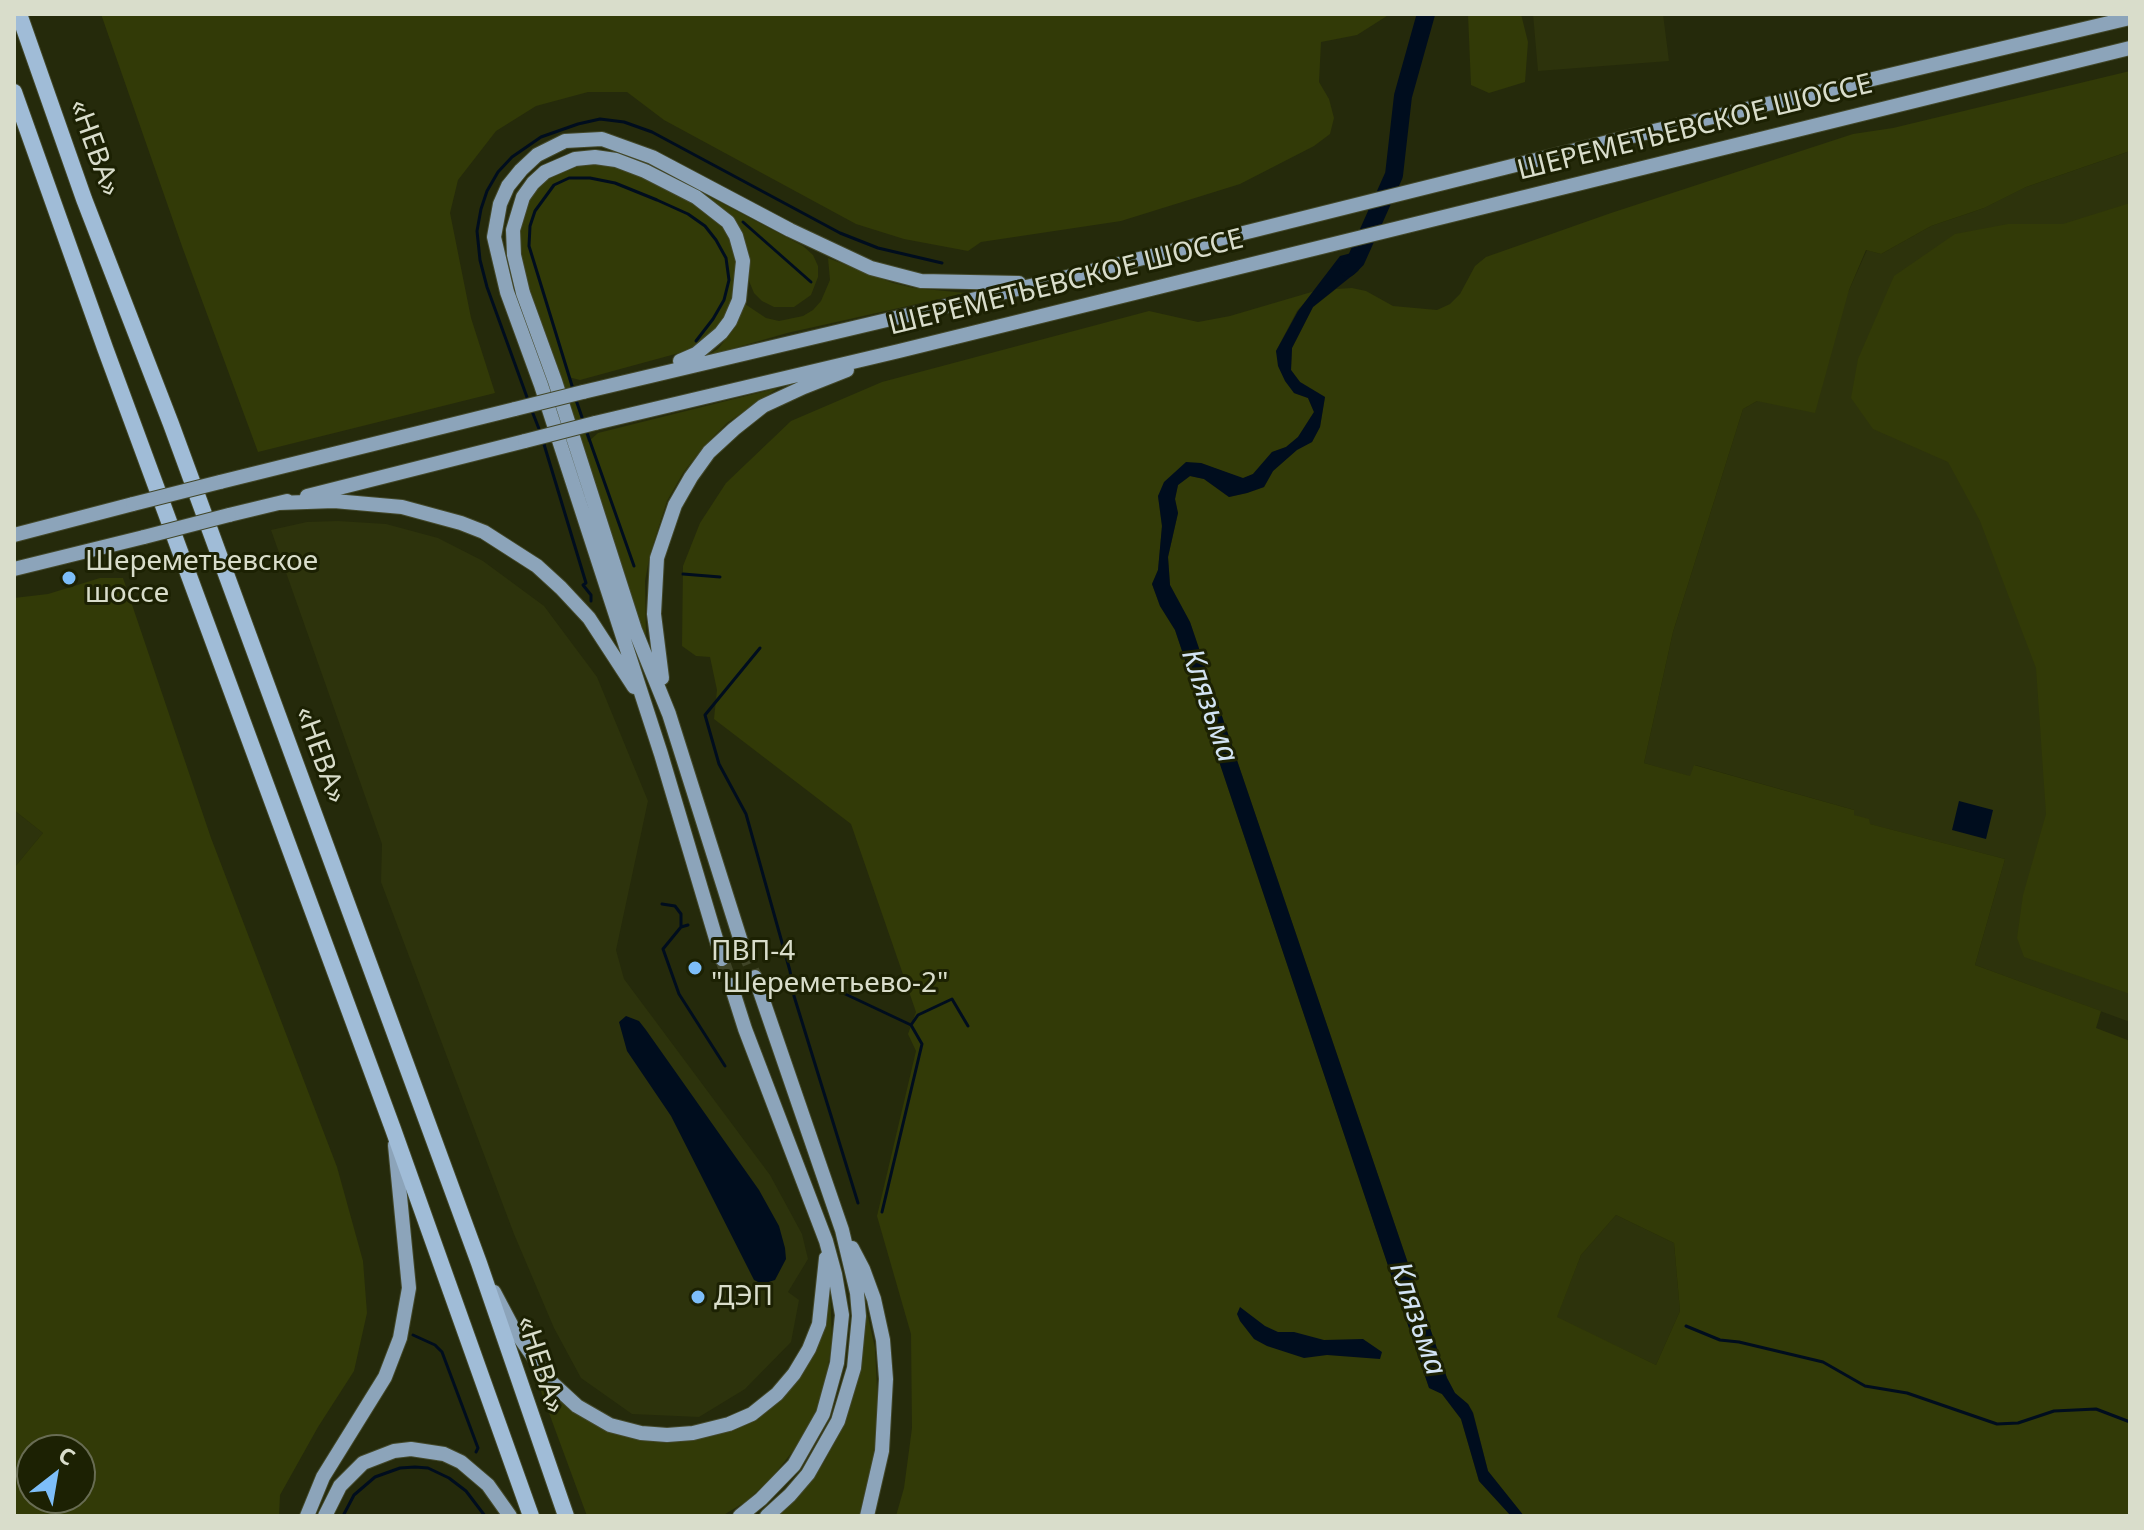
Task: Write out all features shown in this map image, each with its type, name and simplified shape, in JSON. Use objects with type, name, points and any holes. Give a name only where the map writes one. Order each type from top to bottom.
[{"type":"highway","name":"«НЕВА»","points":[[19,14],[84,199],[176,439],[479,1263],[566,1516]]},
{"type":"highway","name":"«НЕВА»","points":[[14,92],[531,1516]]},
{"type":"main road","name":"ШЕРЕМЕТЬЕВСКОЕ ШОССЕ","points":[[14,535],[583,392],[2130,18]]},
{"type":"main road","name":"ШЕРЕМЕТЬЕВСКОЕ ШОССЕ","points":[[14,569],[595,423],[2130,48]]},
{"type":"main road","points":[[722,959],[645,704],[498,259],[494,237],[500,204],[521,170],[537,155],[565,141],[602,139],[652,157],[790,230],[871,268],[921,281],[1043,283]]},
{"type":"main road","points":[[643,378],[696,354],[710,344],[730,321],[739,300],[743,274],[736,236],[728,222],[696,197],[645,171],[616,160],[595,157],[560,164],[533,183],[523,197],[513,230],[514,255],[523,293],[555,381],[635,630],[669,714],[744,951]]},
{"type":"main road","points":[[669,714],[656,650],[654,584],[657,558],[665,532],[675,505],[691,477],[709,452],[763,406],[899,351]]},
{"type":"main road","points":[[279,503],[334,501],[402,507],[484,532],[537,566],[561,588],[589,618],[645,704]]},
{"type":"main road","points":[[755,977],[842,1230],[857,1293],[859,1316],[858,1343],[849,1391],[838,1421],[820,1456],[790,1495],[767,1516]]},
{"type":"main road","points":[[731,985],[826,1241],[842,1315],[837,1363],[823,1414],[794,1465],[740,1516]]},
{"type":"main road","points":[[307,1516],[323,1477],[385,1377],[400,1338],[409,1288],[393,1129]]},
{"type":"main road","points":[[842,1230],[863,1269],[874,1299],[883,1340],[886,1379],[884,1424],[875,1489],[867,1516]]},
{"type":"main road","points":[[479,1263],[513,1328],[551,1382],[577,1406],[610,1425],[641,1433],[680,1434],[729,1424],[752,1414],[777,1394],[794,1374],[819,1324],[826,1272],[826,1241]]},
{"type":"main road","points":[[325,1516],[340,1486],[363,1463],[386,1453],[411,1449],[444,1454],[461,1462],[488,1485],[510,1516]]},
{"type":"shaded area","points":[[101,14],[1390,14],[1357,35],[1321,42],[1319,82],[1329,99],[1334,118],[1330,134],[1314,146],[1240,184],[1121,221],[981,242],[968,251],[904,239],[856,224],[664,120],[627,92],[588,92],[536,106],[496,131],[458,180],[450,213],[471,318],[495,393],[258,452]]},
{"type":"shaded area","points":[[1468,14],[1521,14],[1528,42],[1525,82],[1489,93],[1471,85]]},
{"type":"shaded area","points":[[1533,14],[1663,14],[1669,61],[1538,71]]},
{"type":"shaded area","points":[[2130,71],[2130,151],[2026,187],[1984,208],[1931,226],[1881,254],[1866,250],[1849,290],[1815,413],[1757,401],[1743,409],[1673,632],[1644,763],[1690,776],[1694,765],[1854,810],[1854,815],[1869,819],[1870,824],[2005,859],[1975,965],[2101,1011],[2096,1028],[2130,1041],[2130,1516],[1524,1516],[1488,1471],[1473,1412],[1455,1393],[1447,1378],[1190,622],[1170,585],[1168,557],[1178,513],[1175,499],[1178,485],[1190,476],[1204,479],[1229,497],[1247,493],[1264,487],[1273,471],[1297,449],[1312,442],[1320,427],[1325,397],[1300,382],[1291,370],[1292,348],[1313,307],[1336,289],[1366,291],[1393,306],[1437,310],[1450,304],[1460,294],[1475,266],[1486,257],[1853,134],[1893,128]],"holes":[[[1616,1215],[1674,1243],[1680,1311],[1656,1365],[1557,1317],[1581,1255]]]},
{"type":"shaded area","points":[[2130,151],[2130,1022],[1975,965],[2005,859],[1869,824],[1854,815],[1854,810],[1695,765],[1691,777],[1644,763],[1673,632],[1743,409],[1757,401],[1849,290],[1867,250],[1881,254],[1931,226],[1984,208],[2026,187]]},
{"type":"shaded area","points":[[595,163],[642,176],[694,203],[723,228],[731,240],[737,266],[736,292],[724,319],[714,332],[690,350],[580,380],[568,377],[588,442],[598,433],[778,388],[727,423],[703,447],[667,501],[645,581],[644,637],[520,255],[519,230],[528,200],[552,175],[578,165]]},
{"type":"shaded area","points":[[699,191],[803,246],[813,255],[818,266],[818,277],[811,295],[794,307],[774,307],[762,301],[749,281],[748,262]]},
{"type":"shaded area","points":[[2130,203],[2130,994],[2024,957],[2017,938],[2023,895],[2046,814],[2036,668],[1980,521],[1948,462],[1873,429],[1851,398],[1858,359],[1894,276],[1955,234],[2008,224],[2063,224]]},
{"type":"shaded area","points":[[828,258],[893,283],[966,293],[787,333],[707,356],[718,349],[733,330],[745,304],[766,318],[779,321],[803,316],[813,310],[821,301],[830,280]]},
{"type":"shaded area","points":[[1315,291],[1297,311],[1276,351],[1294,393],[1308,398],[1314,412],[1298,437],[1286,447],[1272,452],[1253,474],[1243,479],[1201,463],[1158,496],[1162,526],[1158,570],[1152,584],[1160,606],[1175,630],[1429,1387],[1442,1394],[1461,1419],[1479,1481],[1511,1516],[896,1516],[904,1488],[912,1428],[911,1334],[877,1216],[916,1051],[908,1034],[916,1012],[851,824],[714,719],[717,690],[710,657],[696,656],[682,646],[683,566],[700,523],[726,483],[791,421],[882,382],[1149,311],[1198,322]]},
{"type":"shaded area","points":[[307,522],[386,524],[438,538],[483,561],[544,606],[597,677],[648,801],[616,950],[624,979],[770,1175],[802,1234],[808,1259],[788,1292],[799,1300],[791,1342],[745,1389],[699,1417],[632,1414],[581,1378],[554,1328],[514,1234],[381,882],[382,844],[271,530]]},
{"type":"shaded area","points":[[100,578],[123,578],[211,838],[337,1167],[363,1261],[367,1313],[354,1371],[280,1495],[279,1516],[14,1516],[14,868],[43,833],[14,810],[14,598],[48,594]]},
{"type":"shaded area","points":[[14,810],[43,833],[14,868]]},
{"type":"shaded area","points":[[1616,1215],[1674,1243],[1680,1311],[1656,1365],[1556,1318],[1581,1255]]},
{"type":"shaded area","points":[[830,1286],[832,1339],[826,1382],[800,1442],[770,1480],[745,1502],[722,1516],[587,1516],[535,1375],[562,1403],[582,1417],[625,1436],[667,1443],[713,1436],[738,1428],[757,1417],[824,1326]]},
{"type":"shaded area","points":[[862,1290],[875,1348],[878,1410],[875,1450],[859,1516],[776,1516],[813,1479],[844,1424],[861,1369]]},
{"type":"water","points":[[1371,248],[1358,271],[1313,307],[1292,348],[1291,370],[1300,382],[1325,397],[1320,427],[1312,442],[1297,450],[1273,471],[1264,487],[1247,493],[1229,497],[1204,479],[1190,476],[1178,485],[1175,499],[1178,513],[1168,557],[1170,585],[1190,622],[1447,1378],[1455,1393],[1473,1413],[1488,1471],[1524,1516],[1511,1516],[1479,1481],[1461,1419],[1442,1394],[1429,1388],[1175,630],[1160,606],[1152,584],[1158,570],[1162,526],[1158,496],[1164,482],[1186,462],[1201,463],[1243,478],[1253,474],[1272,452],[1286,447],[1298,437],[1314,412],[1308,398],[1294,393],[1285,381],[1276,351],[1298,311],[1340,256]]},
{"type":"water","points":[[1959,801],[1993,810],[1986,839],[1952,830]]},
{"type":"water","points":[[626,1016],[639,1021],[646,1030],[759,1190],[779,1226],[785,1248],[786,1259],[775,1280],[762,1284],[754,1280],[671,1116],[627,1051],[619,1022]]},
{"type":"water","points":[[1240,1307],[1278,1332],[1294,1332],[1324,1340],[1363,1339],[1382,1352],[1380,1359],[1327,1355],[1304,1358],[1267,1346],[1254,1339],[1240,1321],[1237,1314]]},
{"type":"waterway","name":"Клязьма","points":[[1348,268],[1356,260],[1394,175],[1403,96],[1426,14]]},
{"type":"waterway","points":[[528,400],[487,287],[477,231],[487,191],[512,157],[541,137],[578,124],[600,119],[624,122],[652,132],[840,233],[878,248],[942,263]]},
{"type":"waterway","points":[[573,389],[529,246],[535,211],[554,185],[569,178],[615,183],[657,200],[688,214],[705,226],[716,240],[726,258],[729,280],[724,300],[696,341]]},
{"type":"waterway","points":[[743,222],[811,282]]},
{"type":"waterway","points":[[576,400],[584,423]]},
{"type":"waterway","points":[[532,411],[541,434]]},
{"type":"waterway","points":[[586,430],[634,566]]},
{"type":"waterway","points":[[543,441],[586,583],[583,585],[591,595],[591,601]]},
{"type":"waterway","points":[[683,574],[720,577]]},
{"type":"waterway","points":[[760,648],[705,715],[719,764],[746,814],[790,971],[794,996],[858,1203]]},
{"type":"waterway","points":[[662,904],[675,906],[681,914],[681,927]]},
{"type":"waterway","points":[[688,925],[681,927],[663,949],[679,994],[725,1066]]},
{"type":"waterway","points":[[841,992],[911,1025],[922,1044],[882,1212]]},
{"type":"waterway","points":[[911,1025],[918,1015],[952,999],[968,1026]]},
{"type":"waterway","points":[[1686,1326],[1720,1340],[1823,1362],[1865,1386],[1907,1393],[1997,1424],[2018,1423],[2054,1411],[2096,1409],[2130,1422]]},
{"type":"waterway","points":[[413,1335],[435,1345],[442,1352],[478,1448],[476,1452]]},
{"type":"waterway","points":[[343,1516],[354,1495],[375,1477],[400,1468],[415,1467],[428,1468],[449,1478],[466,1491],[485,1516]]},
{"type":"tunnel","points":[[744,951],[755,977]]},
{"type":"tunnel","points":[[722,959],[731,985]]},
{"type":"place","name":"Шереметьевское шоссе","points":[[69,578]]},
{"type":"place","name":"ПВП-4 \"Шереметьево-2\"","points":[[695,968]]},
{"type":"place","name":"ДЭП","points":[[698,1297]]}]
